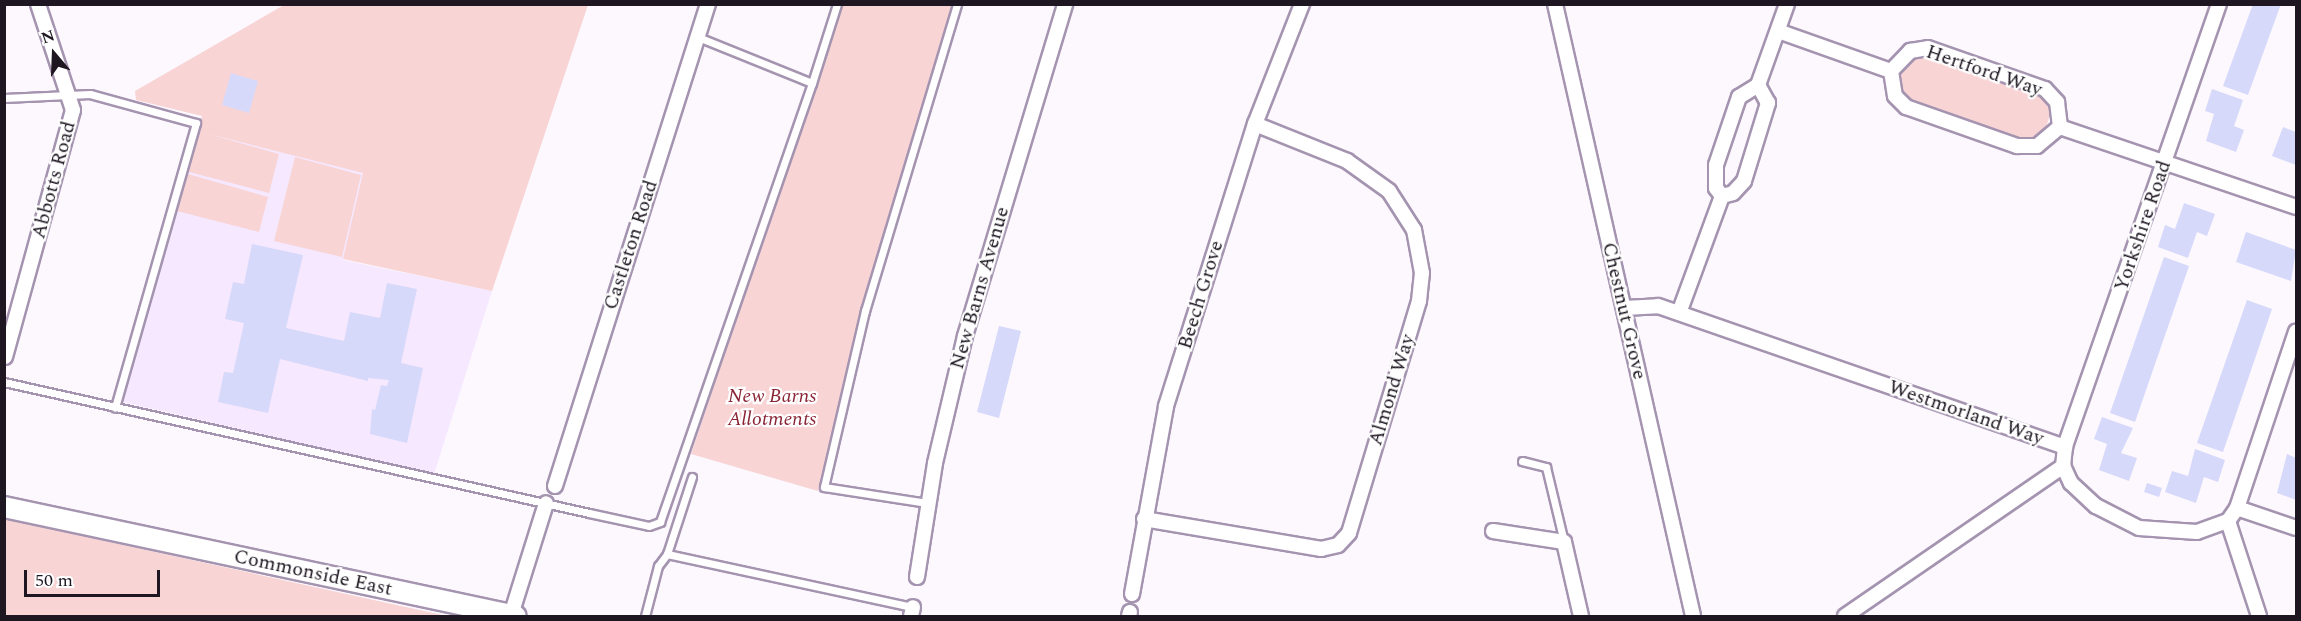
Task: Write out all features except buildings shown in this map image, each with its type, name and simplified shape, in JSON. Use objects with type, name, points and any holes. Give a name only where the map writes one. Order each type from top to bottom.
[{"type":"street","name":"Abbotts Road","points":[[5,357],[73,110],[71,97],[38,4]]},
{"type":"street","name":"Castleton Road","points":[[555,486],[708,4]]},
{"type":"street","name":"New Barns Avenue","points":[[917,577],[927,503],[964,336],[1065,4]]},
{"type":"street","name":"Beech Grove","points":[[1132,594],[1164,414],[1255,124],[1302,4]]},
{"type":"street","name":"Chestnut Grove","points":[[1555,4],[1693,616]]},
{"type":"street","points":[[1679,313],[1722,196],[1715,178],[1719,155],[1739,97],[1758,85],[1787,4]]},
{"type":"street","name":"Yorkshire Road","points":[[2065,447],[2219,4]]},
{"type":"street","points":[[1778,31],[1891,71],[1895,96],[1906,107],[2017,146],[2047,142],[2060,127],[2296,207]]},
{"type":"street","name":"Hertford Way","points":[[1891,71],[1910,51],[1928,48],[2045,89],[2057,102],[2060,127]]},
{"type":"street","points":[[1722,196],[1733,193],[1744,181],[1768,103],[1758,85]]},
{"type":"street","name":"Almond Way","points":[[1144,519],[1321,549],[1338,545],[1349,533],[1419,301],[1422,273],[1416,237],[1389,191],[1347,161],[1255,124]]},
{"type":"street","name":"Westmorland Way","points":[[1624,308],[1650,305],[1679,313],[2065,447],[2063,466],[2071,483],[2096,506],[2139,528],[2187,534],[2228,521]]},
{"type":"street","points":[[2259,616],[2228,521],[2237,508],[2296,332]]},
{"type":"street","points":[[1845,616],[2063,466]]},
{"type":"street","points":[[513,616],[546,503]]},
{"type":"street","name":"Commonside East","points":[[4,507],[513,616]]},
{"type":"street","points":[[2237,508],[2296,528]]},
{"type":"street","points":[[1493,531],[1564,542],[1581,616]]},
{"type":"lane","points":[[4,382],[649,526],[660,522],[812,83],[837,4]]},
{"type":"lane","points":[[927,503],[824,487],[865,311],[957,4]]},
{"type":"lane","points":[[697,37],[812,83]]},
{"type":"lane","points":[[4,98],[71,97],[90,94],[196,123],[115,408]]},
{"type":"lane","points":[[1522,461],[1546,467],[1564,542]]},
{"type":"lane","points":[[645,616],[658,566],[667,554],[692,477]]},
{"type":"lane","points":[[667,554],[912,612]]},
{"type":"shaded area","points":[[197,131],[364,173],[343,260],[492,291],[434,474],[123,402]]},
{"type":"green space","points":[[284,5],[588,5],[492,291],[343,259],[363,173],[209,134],[279,154],[269,193],[189,172],[202,116],[136,100],[135,91]]},
{"type":"green space","name":"New Barns Allotments","points":[[842,5],[954,5],[862,307],[818,491],[691,454]]},
{"type":"green space","points":[[1927,55],[2041,95],[2052,109],[2044,133],[2035,140],[2023,140],[1906,99],[1899,80],[1904,64],[1912,58]]},
{"type":"green space","points":[[295,157],[361,175],[342,257],[274,241]]},
{"type":"green space","points":[[188,174],[268,197],[259,232],[177,211]]},
{"type":"green space","points":[[5,519],[447,616],[5,616]]}]
